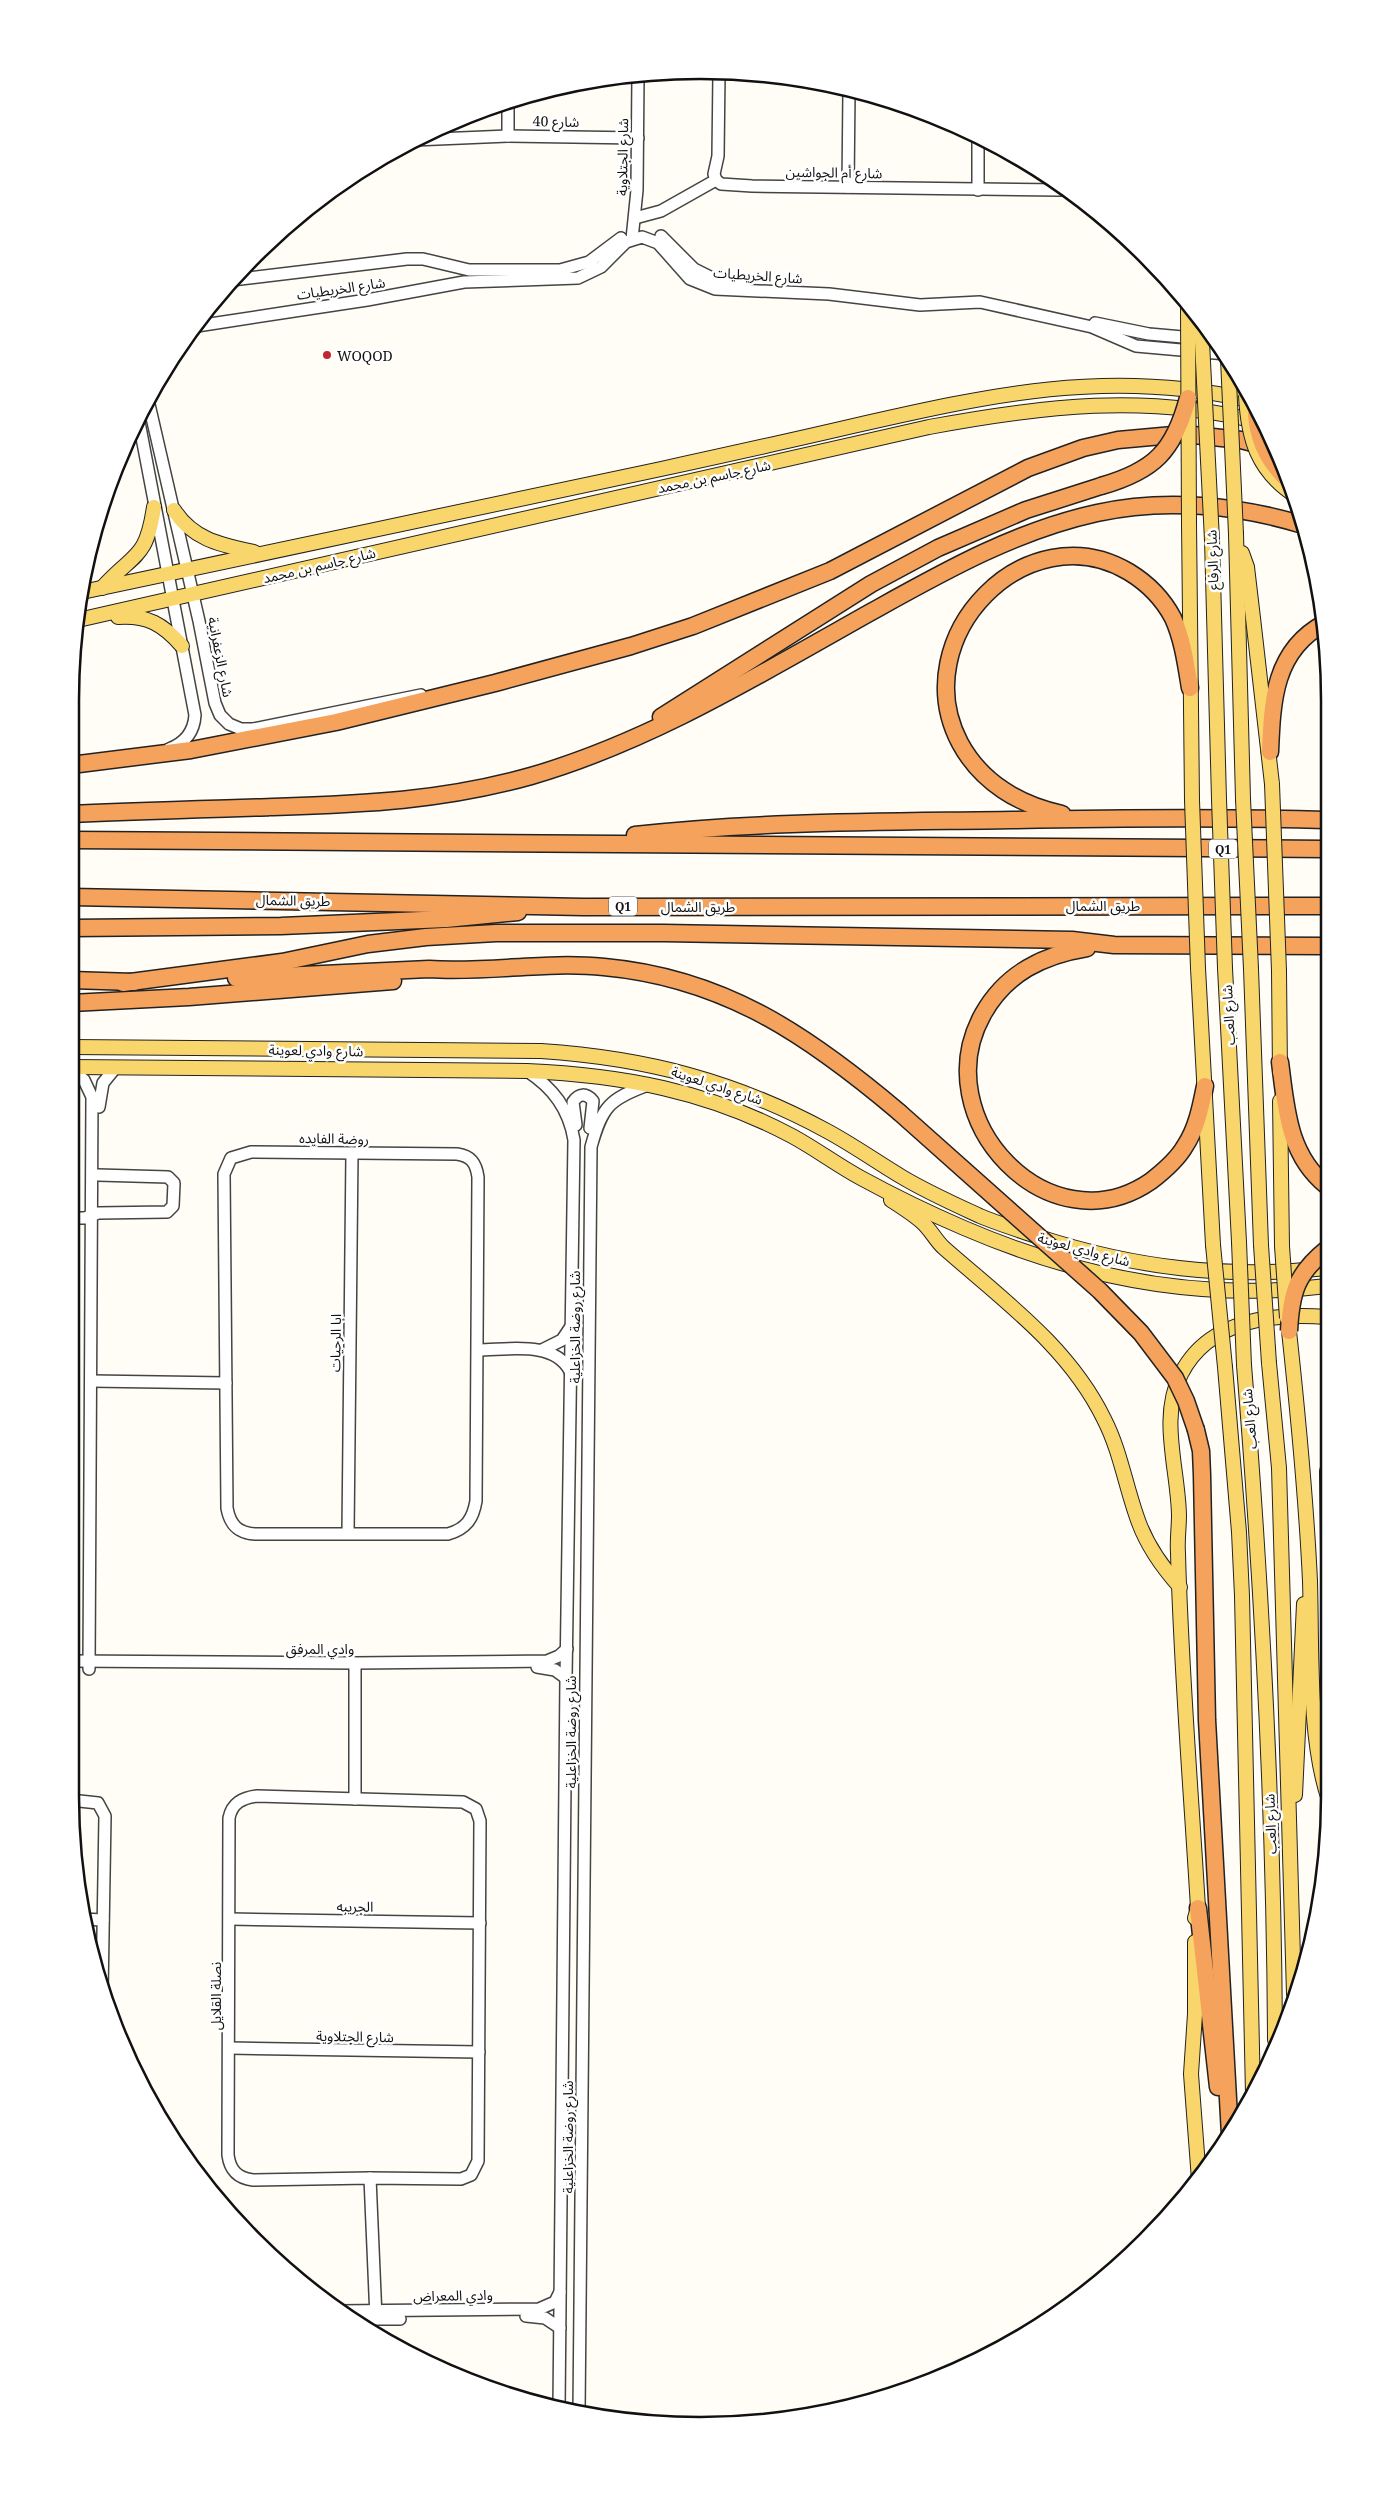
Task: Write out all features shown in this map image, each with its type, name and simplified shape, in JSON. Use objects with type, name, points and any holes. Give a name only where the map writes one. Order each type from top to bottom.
[{"type":"highway","points":[[628,739],[727,673],[871,584],[985,526],[1035,507],[1101,486],[1140,471],[1155,462],[1167,450],[1182,422],[1188,398]]},
{"type":"highway","points":[[1257,424],[1266,452],[1276,467]]},
{"type":"highway","points":[[79,765],[262,738],[495,683],[631,646],[746,606],[846,563],[1028,468],[1083,448],[1118,440],[1184,434],[1241,440],[1267,447]]},
{"type":"highway","points":[[79,814],[397,802],[468,791],[532,776],[628,739],[704,705],[986,550],[1052,525],[1100,512],[1172,506],[1221,508],[1257,513],[1295,523]]},
{"type":"highway","points":[[1081,818],[1050,812],[998,788],[974,765],[958,738],[948,705],[948,666],[955,639],[974,607],[1003,579],[1036,563],[1071,557],[1105,561],[1139,578],[1164,604],[1178,631],[1190,688]]},
{"type":"highway","points":[[1270,752],[1272,701],[1277,681],[1293,649],[1304,637],[1317,628]]},
{"type":"highway","points":[[591,844],[677,830],[914,820],[1081,818],[1321,820]]},
{"type":"highway","name":"Q1","points":[[79,840],[1321,849]]},
{"type":"highway","name":"طريق الشمال","points":[[79,897],[557,905],[1321,906]]},
{"type":"highway","points":[[79,928],[271,927],[446,919],[489,916],[557,905]]},
{"type":"highway","points":[[123,983],[282,962],[368,944],[426,937],[496,933],[714,934],[1072,940],[1114,945],[1321,946]]},
{"type":"highway","points":[[1114,945],[1074,950],[1042,959],[1011,979],[987,1006],[972,1039],[968,1076],[973,1111],[989,1144],[1000,1157],[1023,1177],[1051,1192],[1087,1200],[1115,1196],[1142,1186],[1161,1174],[1177,1158],[1193,1130],[1205,1086]]},
{"type":"highway","points":[[79,1003],[189,998],[367,984],[461,971],[559,965],[603,966],[641,972],[706,988],[769,1017],[808,1040],[845,1067],[899,1112],[1085,1278],[1141,1333],[1174,1378],[1186,1401],[1201,1451],[1211,1826],[1231,2119]]},
{"type":"highway","points":[[79,980],[123,983],[429,969],[461,971]]},
{"type":"highway","points":[[1280,1062],[1291,1136],[1306,1164],[1321,1180]]},
{"type":"highway","points":[[1289,1331],[1292,1303],[1301,1275],[1311,1262],[1321,1254]]},
{"type":"highway","points":[[1198,1908],[1223,2131]]},
{"type":"main road","points":[[1188,316],[1190,688],[1198,968],[1213,1245],[1225,1367],[1240,1559],[1252,2081]]},
{"type":"main road","name":"شارع الرفاع","points":[[1202,334],[1212,540],[1219,799]]},
{"type":"main road","name":"شارع الرفاع","points":[[1229,374],[1237,536],[1243,799]]},
{"type":"main road","name":"شارع جاسم بن محمد","points":[[89,591],[650,471],[926,409],[1028,390],[1074,385],[1137,384],[1182,388],[1243,399]]},
{"type":"main road","name":"شارع جاسم بن محمد","points":[[84,619],[929,426],[1064,406],[1134,404],[1194,409],[1255,421]]},
{"type":"main road","points":[[1246,405],[1247,422],[1253,446],[1271,475],[1282,484]]},
{"type":"main road","points":[[102,588],[142,550],[149,536],[154,507]]},
{"type":"main road","points":[[174,510],[183,522],[201,537],[217,544],[260,554]]},
{"type":"main road","points":[[1237,536],[1247,567],[1270,752],[1279,972],[1282,1246],[1285,1301],[1306,1495],[1315,1711],[1321,1767]]},
{"type":"main road","points":[[84,620],[144,618],[164,627],[182,646]]},
{"type":"main road","name":"شارع العب","points":[[1219,799],[1244,1365],[1253,1475],[1265,1687],[1275,2032]]},
{"type":"main road","name":"شارع العب","points":[[1243,799],[1261,1245],[1279,1468],[1288,1843],[1293,1979]]},
{"type":"main road","name":"شارع وادي لعوينة","points":[[79,1048],[541,1051],[616,1058],[700,1076],[774,1104],[830,1132],[904,1178],[955,1204],[983,1217],[1076,1249],[1144,1265],[1207,1272],[1321,1268]]},
{"type":"main road","name":"شارع وادي لعوينة","points":[[79,1068],[527,1071],[579,1073],[651,1084],[698,1097],[760,1121],[790,1135],[861,1178],[961,1227],[1002,1244],[1109,1278],[1206,1290],[1254,1291],[1321,1286]]},
{"type":"main road","points":[[861,1178],[923,1223],[944,1248],[991,1286],[1047,1340],[1073,1370],[1094,1401],[1112,1434],[1146,1539],[1161,1564],[1180,1587]]},
{"type":"main road","points":[[1198,2167],[1191,2074],[1196,1973],[1194,1923],[1198,1908],[1180,1587],[1178,1491],[1170,1420],[1175,1388],[1181,1374],[1191,1358],[1220,1334],[1246,1322],[1274,1316],[1321,1317]]},
{"type":"main road","points":[[1288,1843],[1297,1773],[1303,1609],[1310,1587]]},
{"type":"street","points":[[635,218],[661,211],[716,180],[714,174],[718,156],[719,79]]},
{"type":"street","name":"شارع الجتلاوية","points":[[632,235],[635,218],[638,82]]},
{"type":"street","points":[[848,188],[849,97]]},
{"type":"street","points":[[508,110],[508,136]]},
{"type":"street","name":"شارع 40","points":[[433,139],[508,136],[638,138]]},
{"type":"street","points":[[978,145],[978,190]]},
{"type":"street","name":"شارع أم الجواشين","points":[[716,180],[721,184],[752,186],[1055,190]]},
{"type":"street","name":"شارع الخريطيات","points":[[244,279],[407,259],[422,260],[448,267],[480,270],[570,268],[589,262],[632,235],[651,231],[663,237],[698,283],[714,289],[829,294],[920,305],[959,302],[985,303],[1092,327],[1136,346],[1216,353]]},
{"type":"street","name":"شارع الخريطيات","points":[[205,325],[367,300],[448,284],[480,281],[578,278],[601,267],[632,235]]},
{"type":"street","points":[[448,267],[448,284]]},
{"type":"street","name":"شارع الخريطيات","points":[[686,269],[729,282],[829,287],[917,298],[964,294],[982,296],[1136,332],[1205,339]]},
{"type":"street","name":"شارع الزعفرانية","points":[[151,411],[193,594],[215,704],[220,715],[235,727],[253,729],[397,698],[452,693]]},
{"type":"street","points":[[140,430],[194,708],[195,722],[190,734],[181,744],[156,755]]},
{"type":"street","points":[[95,1214],[98,1175],[99,1096],[102,1083],[116,1067]]},
{"type":"street","name":"شارع روضة الخزاعلية","points":[[527,1071],[548,1087],[564,1109],[572,1129],[574,1151],[570,1328],[559,2401]]},
{"type":"street","points":[[79,1075],[84,1080],[92,1097],[95,1214],[92,1665]]},
{"type":"street","name":"شارع روضة الخزاعلية","points":[[579,2405],[590,1147],[599,1119],[608,1105],[622,1095],[651,1084]]},
{"type":"street","points":[[574,1151],[576,1128],[573,1102],[583,1094],[589,1096],[593,1101],[589,1135],[590,1147]]},
{"type":"street","name":"روضة الفايده","points":[[251,1152],[465,1155],[474,1164],[478,1177],[478,1350],[476,1501],[469,1522],[461,1529],[448,1534],[247,1534],[233,1526],[228,1508],[223,1196],[224,1174],[228,1161],[236,1155],[251,1152]]},
{"type":"street","name":"ابا الرحيات","points":[[348,1533],[352,1153]]},
{"type":"street","points":[[79,1217],[95,1214],[167,1212],[173,1206],[174,1183],[168,1177],[98,1175]]},
{"type":"street","points":[[542,1350],[562,1340],[570,1328]]},
{"type":"street","points":[[478,1350],[542,1350],[558,1356],[570,1371]]},
{"type":"street","points":[[94,1381],[226,1383]]},
{"type":"street","name":"وادي المرفق","points":[[355,1667],[547,1661],[567,1650]]},
{"type":"street","name":"وادي المرفق","points":[[79,1663],[92,1665],[545,1667],[555,1670],[566,1678]]},
{"type":"street","name":"وادي المرفق","points":[[79,1667],[92,1665]]},
{"type":"street","points":[[355,1667],[355,1799]]},
{"type":"street","name":"نصلة القلايل","points":[[257,1796],[355,1799],[463,1802],[472,1805],[478,1814],[480,1821],[480,2052],[478,2161],[471,2175],[461,2179],[244,2179],[235,2173],[228,2155],[230,1811],[236,1803],[257,1796]]},
{"type":"street","points":[[79,1800],[98,1803],[104,1811],[102,1965]]},
{"type":"street","name":"الجريبه","points":[[230,1919],[480,1923]]},
{"type":"street","points":[[92,1920],[103,1920]]},
{"type":"street","name":"شارع الجتلاوية","points":[[230,2048],[480,2052]]},
{"type":"street","points":[[370,2178],[376,2315]]},
{"type":"street","name":"وادي المعراض","points":[[362,2317],[539,2309],[555,2302],[560,2292]]},
{"type":"street","name":"وادي المعراض","points":[[355,2313],[376,2315],[533,2316],[545,2318],[560,2328]]},
{"type":"place","name":"WOQOD","points":[[327,355]]}]
